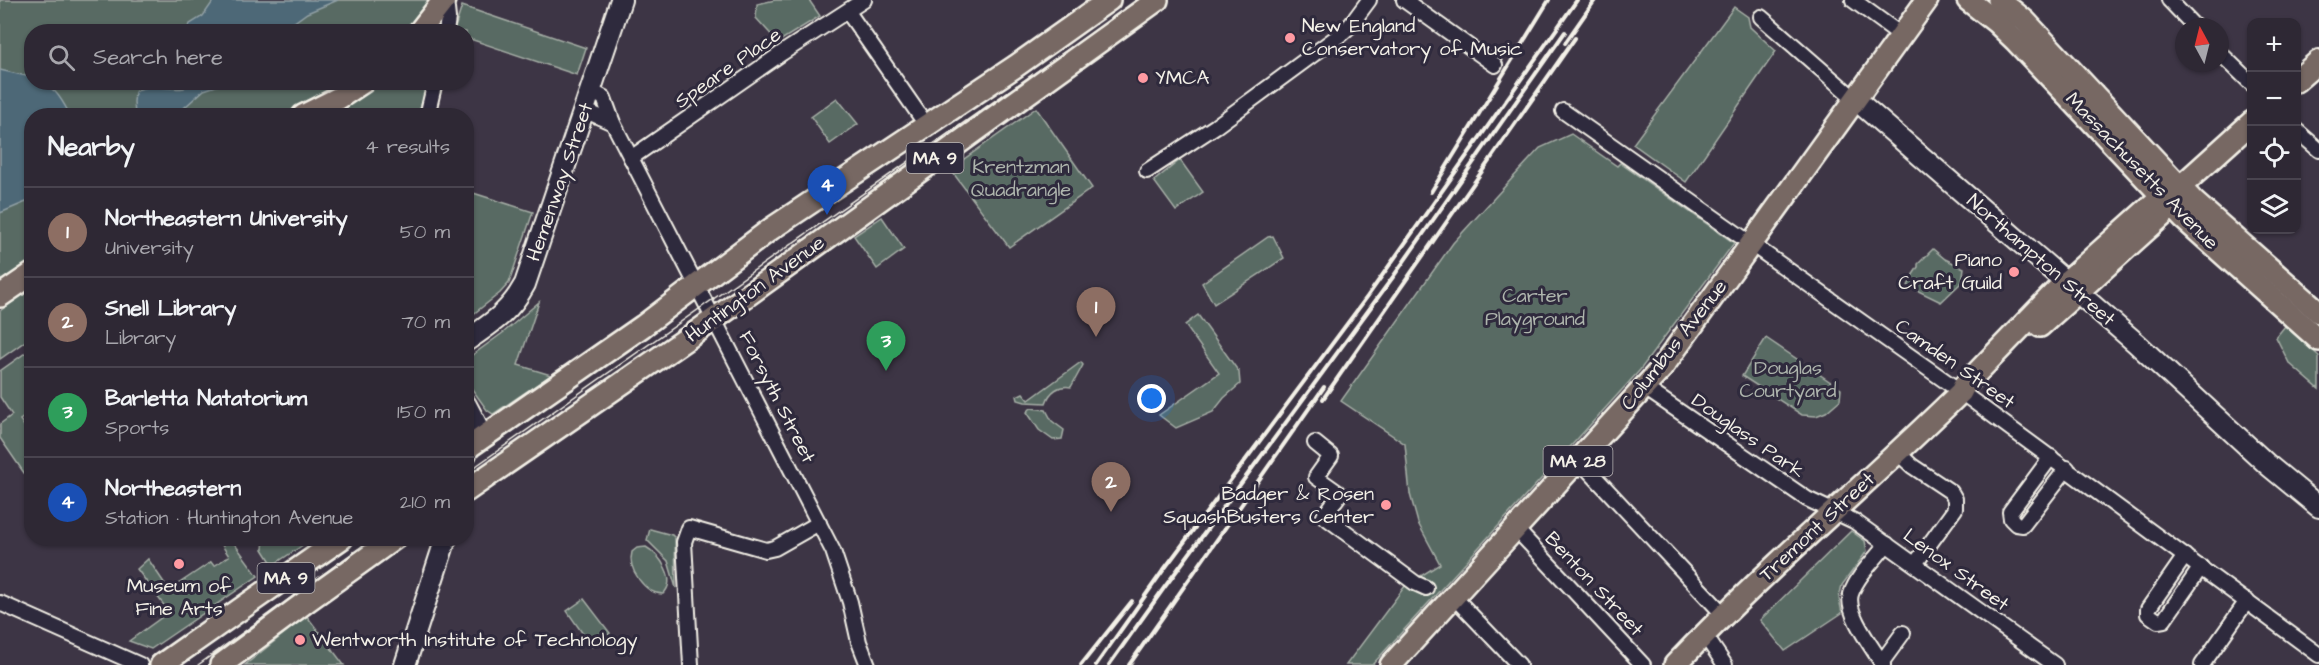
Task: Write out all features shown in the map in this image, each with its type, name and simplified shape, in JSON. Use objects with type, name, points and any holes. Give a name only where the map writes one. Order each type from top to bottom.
[{"type":"main road","points":[[426,24],[445,0]]},
{"type":"main road","name":"Huntington Avenue","points":[[474,444],[643,326],[791,216],[927,126],[1109,0]]},
{"type":"main road","name":"Huntington Avenue","points":[[474,485],[715,319],[1157,0]]},
{"type":"main road","name":"Columbus Avenue","points":[[1391,665],[1644,388],[1696,322],[1927,0]]},
{"type":"main road","name":"Massachusetts Avenue","points":[[1968,0],[2016,41],[2171,197],[2319,340]]},
{"type":"main road","name":"Massachusetts Avenue","points":[[1999,0],[2025,21],[2129,135],[2171,197],[2198,206],[2319,312]]},
{"type":"main road","points":[[2301,77],[2319,61]]},
{"type":"main road","points":[[319,108],[351,90]]},
{"type":"main road","name":"Tremont Street","points":[[1675,665],[1704,634],[1832,511],[1961,392],[1966,390],[2072,287],[2248,126]]},
{"type":"main road","points":[[0,296],[24,280]]},
{"type":"main road","name":"MA 9","points":[[162,665],[331,546]]},
{"type":"main road","name":"MA 9","points":[[221,665],[383,546]]},
{"type":"street","points":[[445,0],[447,24]]},
{"type":"street","name":"Hemenway Street","points":[[474,336],[498,319],[516,302],[525,284],[621,0]]},
{"type":"street","name":"Speare Place","points":[[632,158],[782,53],[864,0]]},
{"type":"street","points":[[1147,171],[1216,126],[1341,34],[1369,0]]},
{"type":"street","points":[[1404,0],[1495,65]]},
{"type":"street","points":[[1853,0],[1901,35]]},
{"type":"street","points":[[2169,0],[2186,18]]},
{"type":"street","points":[[848,12],[927,126]]},
{"type":"street","name":"Northampton Street","points":[[1761,17],[2135,342],[2268,465],[2319,507]]},
{"type":"street","points":[[2229,62],[2247,79]]},
{"type":"street","points":[[429,108],[433,90]]},
{"type":"street","name":"Forsyth Street","points":[[591,92],[604,98],[613,123],[834,551],[868,665]]},
{"type":"street","points":[[584,110],[613,123]]},
{"type":"street","name":"Camden Street","points":[[1563,111],[2067,468],[2319,655]]},
{"type":"street","points":[[2301,134],[2319,150]]},
{"type":"street","name":"Douglass Park","points":[[1644,388],[1807,499],[1832,511]]},
{"type":"street","points":[[1315,443],[1331,456],[1316,477],[1340,494],[1324,516],[1415,583],[1426,588]]},
{"type":"street","points":[[1897,452],[1912,466],[1951,492],[1955,499],[1955,509],[1915,564]]},
{"type":"street","points":[[2051,457],[2010,512],[2011,519],[2016,524],[2024,525],[2067,468]]},
{"type":"street","points":[[1579,460],[1724,615]]},
{"type":"street","name":"Lenox Street","points":[[1832,511],[1854,521],[2055,665]]},
{"type":"street","points":[[691,665],[684,542],[689,528],[766,550],[776,548],[819,523]]},
{"type":"street","name":"Benton Street","points":[[1516,529],[1643,665]]},
{"type":"street","points":[[1887,544],[1857,584],[1850,599],[1852,613],[1882,664],[1903,633]]},
{"type":"street","points":[[405,665],[443,546]]},
{"type":"street","points":[[2185,556],[2148,609],[2148,614],[2158,621],[2164,620],[2201,567]]},
{"type":"street","points":[[1454,597],[1519,665]]},
{"type":"street","points":[[2202,665],[2247,600]]},
{"type":"street","points":[[0,603],[140,665]]},
{"type":"street","points":[[1704,634],[1725,665]]},
{"type":"green space","points":[[0,0],[437,0],[416,24],[24,24],[24,90],[334,90],[300,108],[24,108],[24,270],[0,287]]},
{"type":"green space","points":[[775,0],[809,0],[820,16],[778,42],[756,18],[757,4]]},
{"type":"green space","points":[[462,6],[586,48],[577,75],[474,40],[474,24],[456,24]]},
{"type":"green space","points":[[1734,7],[1748,17],[1750,27],[1776,51],[1686,182],[1633,144]]},
{"type":"green space","points":[[367,90],[426,90],[422,108],[336,108]]},
{"type":"green space","points":[[837,98],[858,124],[830,144],[811,117]]},
{"type":"green space","name":"Krentzman Quadrangle","points":[[1036,108],[1092,188],[1009,247],[950,169]]},
{"type":"green space","name":"Carter Playground","points":[[1571,134],[1617,166],[1620,163],[1734,243],[1640,370],[1372,665],[1346,665],[1408,582],[1413,586],[1419,577],[1440,564],[1418,523],[1410,494],[1405,444],[1341,401],[1453,243],[1540,148]]},
{"type":"green space","points":[[1180,160],[1203,192],[1176,211],[1154,181]]},
{"type":"green space","points":[[474,193],[533,212],[509,283],[474,313]]},
{"type":"green space","points":[[882,217],[904,249],[877,269],[854,236]]},
{"type":"green space","points":[[1273,236],[1284,258],[1214,304],[1202,283],[1268,237]]},
{"type":"green space","points":[[1933,249],[1945,259],[1964,268],[1962,282],[1941,302],[1908,286],[1918,264]]},
{"type":"green space","points":[[24,292],[24,342],[0,359],[0,311]]},
{"type":"green space","points":[[539,302],[518,365],[551,375],[493,414],[487,410],[474,392],[474,354]]},
{"type":"green space","points":[[1198,315],[1239,372],[1240,384],[1213,412],[1176,428],[1159,415],[1219,373],[1185,325]]},
{"type":"green space","points":[[2285,326],[2319,356],[2319,389],[2289,363],[2276,337]]},
{"type":"green space","name":"Douglas Courtyard","points":[[1766,338],[1841,389],[1840,400],[1826,412],[1816,416],[1802,415],[1742,376]]},
{"type":"green space","points":[[24,354],[24,417],[20,420],[24,426],[24,473],[0,438],[0,424],[12,415],[0,397],[0,371]]},
{"type":"green space","points":[[1081,362],[1083,365],[1071,387],[1056,390],[1046,403],[1018,400],[1017,396],[1023,393],[1029,400]]},
{"type":"green space","points":[[1031,408],[1046,410],[1052,421],[1064,430],[1062,439],[1053,440],[1039,430],[1027,412]]},
{"type":"green space","points":[[650,529],[672,535],[675,538],[676,588],[668,561],[647,540]]},
{"type":"green space","points":[[1851,531],[1865,541],[1867,551],[1842,585],[1839,598],[1842,613],[1785,651],[1760,620]]},
{"type":"green space","points":[[223,546],[236,546],[258,576],[151,649],[129,641],[169,612],[137,569],[148,559],[169,590],[211,562],[214,566],[229,556]]},
{"type":"green space","points":[[263,546],[302,546],[273,565]]},
{"type":"green space","points":[[646,547],[657,556],[668,575],[669,582],[663,594],[656,593],[644,585],[632,566],[632,552],[637,548]]},
{"type":"green space","points":[[584,599],[610,633],[592,647],[567,611]]},
{"type":"green space","name":"Wentworth Institute of Technology","points":[[306,616],[344,665],[245,665]]},
{"type":"water","points":[[214,0],[338,0],[307,13],[292,24],[190,24],[203,16]]},
{"type":"water","points":[[0,70],[24,75],[24,90],[54,90],[66,108],[24,108],[24,203],[0,213]]},
{"type":"water","points":[[139,90],[204,90],[184,108],[134,108],[135,92]]},
{"type":"tram line","points":[[474,467],[1138,0]]},
{"type":"tram line","points":[[198,665],[362,546]]},
{"type":"railway","points":[[1431,192],[1549,0]]},
{"type":"railway","points":[[1096,665],[1162,572],[1367,297],[1577,0]]},
{"type":"railway","points":[[1565,43],[1595,0]]},
{"type":"railway","points":[[1109,665],[1393,277],[1565,32]]},
{"type":"railway","points":[[1323,399],[1575,38]]},
{"type":"railway","points":[[1129,665],[1324,387]]},
{"type":"railway","points":[[1081,665],[1132,601]]},
{"type":"place","name":"New England Conservatory of Music","points":[[1290,38]]},
{"type":"place","name":"YMCA","points":[[1143,78]]},
{"type":"place","name":"Northeastern","points":[[827,215]]},
{"type":"place","name":"Piano Craft Guild","points":[[2014,272]]},
{"type":"place","name":"Northeastern University","points":[[1096,337]]},
{"type":"place","name":"Barletta Natatorium","points":[[886,371]]},
{"type":"place","name":"Badger & Rosen SquashBusters Center","points":[[1386,505]]},
{"type":"place","name":"Snell Library","points":[[1111,512]]},
{"type":"place","name":"Museum of Fine Arts","points":[[179,564]]},
{"type":"place","name":"Wentworth Institute of Technology","points":[[300,640]]}]
